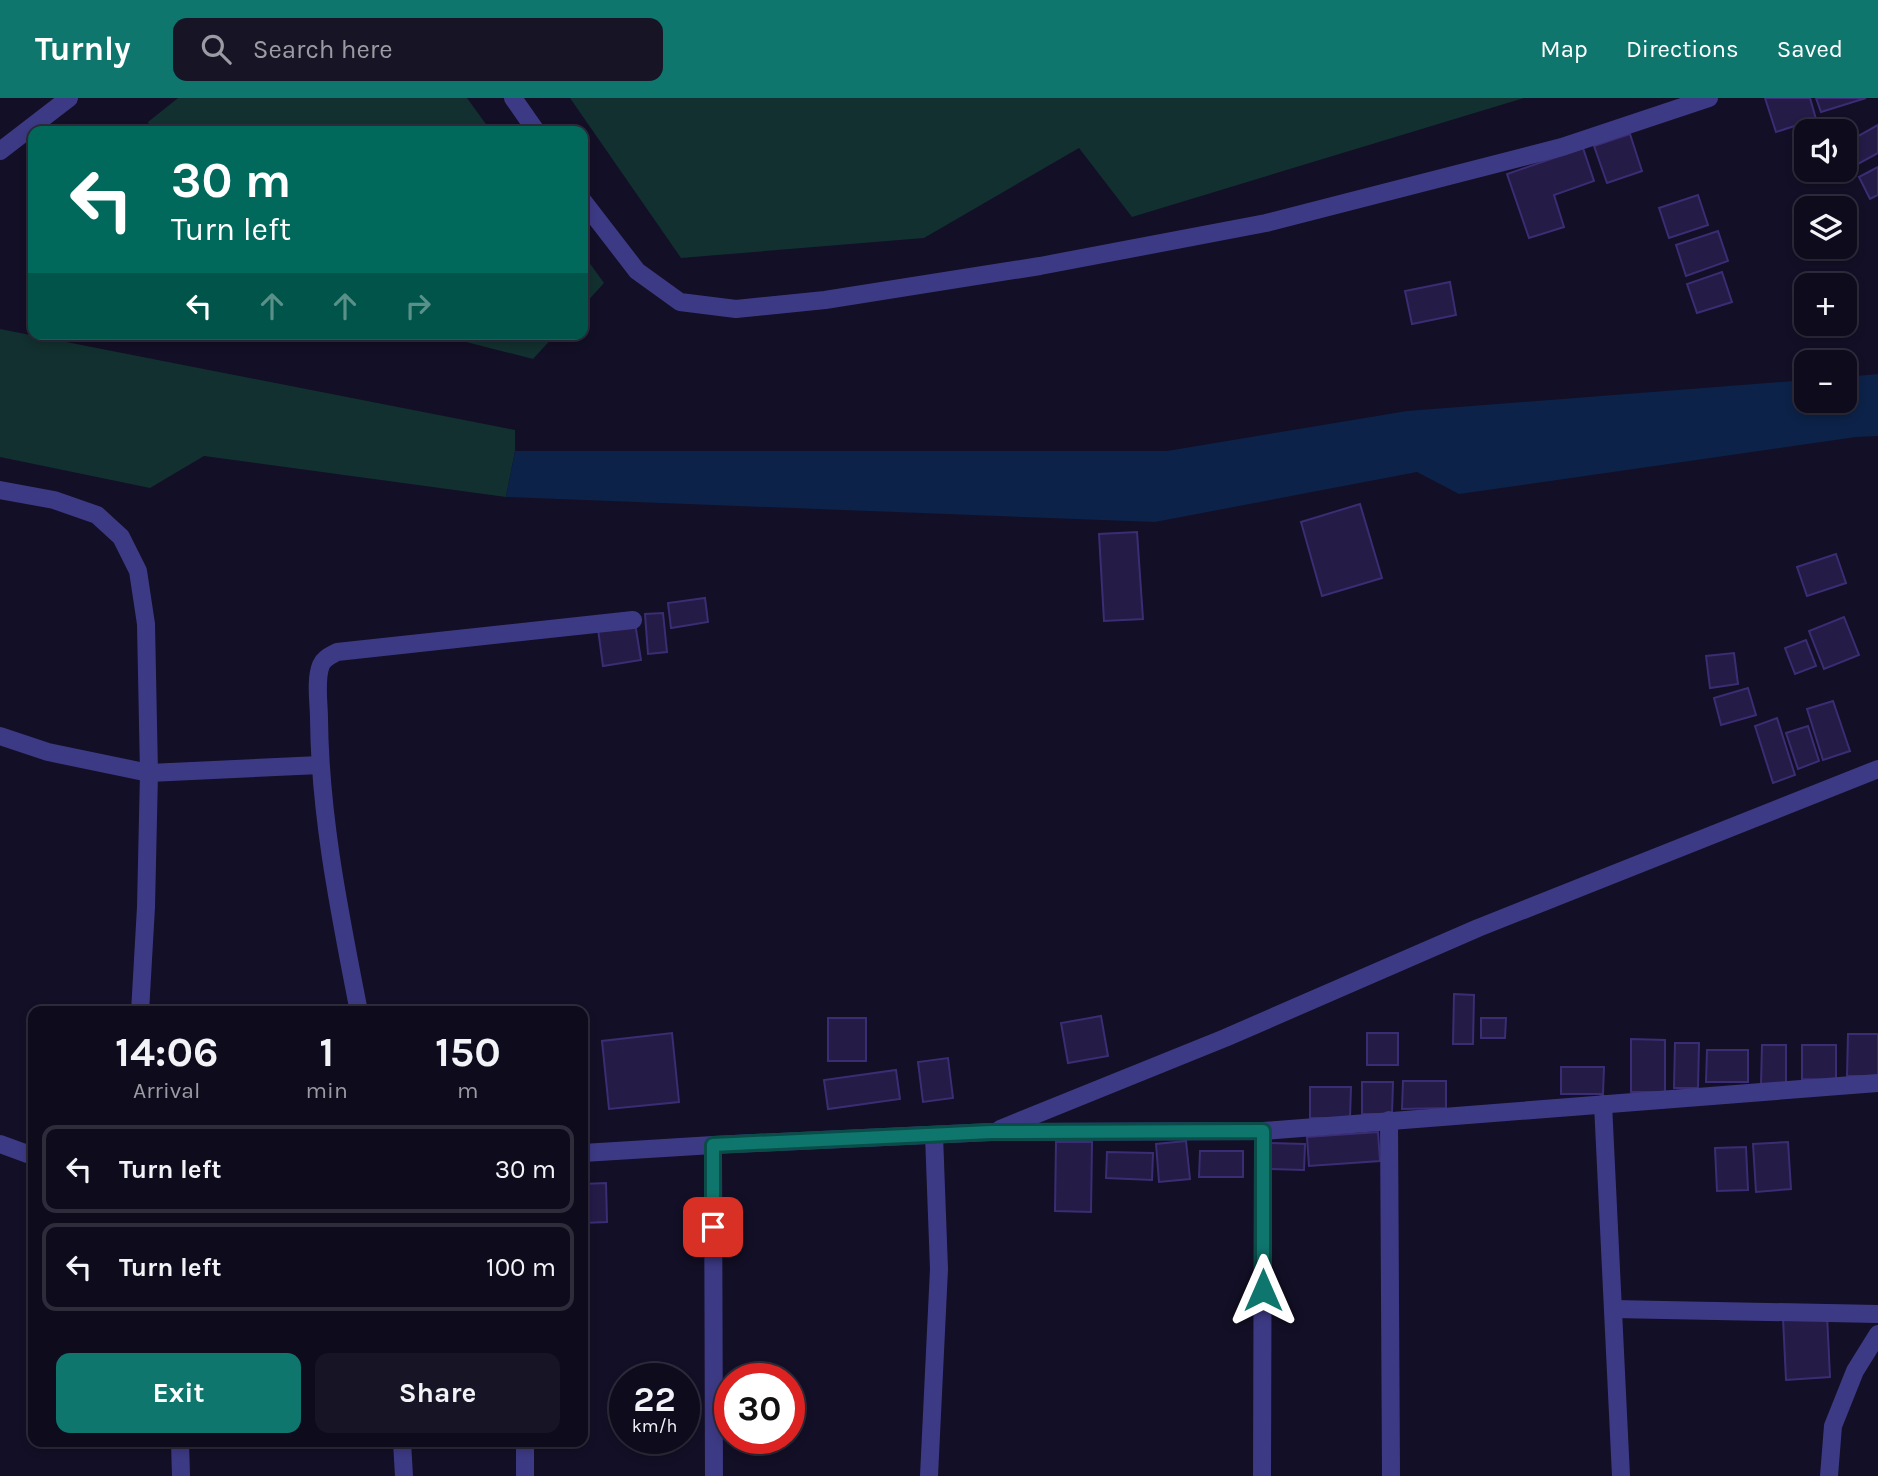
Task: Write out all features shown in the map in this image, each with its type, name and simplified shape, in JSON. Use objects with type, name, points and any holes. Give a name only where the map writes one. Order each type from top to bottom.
[{"type":"street","points":[[33,126],[69,98]]},
{"type":"street","points":[[513,98],[533,126]]},
{"type":"street","points":[[588,208],[636,271],[680,302],[736,309],[825,300],[1027,268],[1266,223],[1562,147],[1709,98]]},
{"type":"street","points":[[0,151],[28,129]]},
{"type":"street","points":[[0,489],[54,500],[97,515],[121,537],[138,571],[146,624],[149,773],[146,906],[139,1006]]},
{"type":"street","points":[[358,1006],[327,842],[320,765],[319,682],[320,667],[325,658],[337,652],[633,620]]},
{"type":"street","points":[[0,736],[48,752],[149,773],[320,765]]},
{"type":"street","points":[[991,1132],[1224,1038],[1478,929],[1878,769]]},
{"type":"street","points":[[588,1153],[991,1132],[1263,1131],[1878,1083]]},
{"type":"street","points":[[1603,1104],[1621,1476]]},
{"type":"street","points":[[1389,1120],[1391,1476]]},
{"type":"street","points":[[1262,1476],[1263,1131]]},
{"type":"street","points":[[929,1476],[939,1269],[934,1135]]},
{"type":"street","points":[[0,1144],[28,1154]]},
{"type":"street","points":[[713,1145],[714,1476]]},
{"type":"street","points":[[1613,1309],[1878,1314]]},
{"type":"street","points":[[1829,1476],[1833,1426],[1855,1371],[1878,1334]]},
{"type":"street","points":[[180,1447],[181,1476]]},
{"type":"street","points":[[402,1447],[404,1476]]},
{"type":"street","points":[[525,1447],[525,1476]]},
{"type":"green space","points":[[178,98],[467,98],[487,126],[149,126],[148,122]]},
{"type":"green space","points":[[570,98],[1524,98],[1132,217],[1079,148],[924,238],[681,258]]},
{"type":"green space","points":[[588,261],[604,283],[588,301]]},
{"type":"green space","points":[[0,329],[28,334],[28,340],[56,340],[515,430],[515,451],[506,497],[204,456],[150,488],[0,457]]},
{"type":"green space","points":[[459,340],[550,340],[533,359]]},
{"type":"water","points":[[1878,374],[1878,436],[1459,494],[1417,472],[1155,522],[506,497],[515,451],[1167,451],[1407,411],[1794,381],[1794,413],[1857,413],[1857,376]]},
{"type":"building","points":[[1765,98],[1810,98],[1816,119],[1794,119],[1794,126],[1776,132]]},
{"type":"building","points":[[1816,98],[1866,98],[1821,112]]},
{"type":"building","points":[[1878,125],[1878,153],[1857,165],[1857,137]]},
{"type":"building","points":[[1630,134],[1642,171],[1607,183],[1594,146]]},
{"type":"building","points":[[1583,148],[1594,181],[1554,195],[1564,227],[1529,238],[1507,174]]},
{"type":"building","points":[[1878,167],[1878,195],[1870,199],[1859,177]]},
{"type":"building","points":[[1698,195],[1708,225],[1669,238],[1659,208]]},
{"type":"building","points":[[1718,231],[1728,261],[1686,276],[1676,245]]},
{"type":"building","points":[[1722,272],[1732,302],[1697,313],[1687,284]]},
{"type":"building","points":[[1450,282],[1456,315],[1412,324],[1405,291]]},
{"type":"building","points":[[1360,504],[1382,578],[1322,596],[1301,522]]},
{"type":"building","points":[[1137,532],[1143,619],[1104,621],[1099,534]]},
{"type":"building","points":[[1836,554],[1846,583],[1807,596],[1797,567]]},
{"type":"building","points":[[705,598],[708,622],[671,628],[668,603]]},
{"type":"building","points":[[663,613],[667,652],[648,654],[645,614]]},
{"type":"building","points":[[1844,617],[1859,655],[1824,669],[1809,631]]},
{"type":"building","points":[[635,623],[641,660],[603,666],[598,629]]},
{"type":"building","points":[[1806,640],[1816,666],[1795,674],[1785,648]]},
{"type":"building","points":[[1734,653],[1738,684],[1710,688],[1706,656]]},
{"type":"building","points":[[1748,688],[1756,715],[1721,725],[1714,698]]},
{"type":"building","points":[[1833,701],[1850,751],[1823,760],[1807,709]]},
{"type":"building","points":[[1777,718],[1795,775],[1773,783],[1755,726]]},
{"type":"building","points":[[1808,726],[1819,761],[1798,769],[1786,733]]},
{"type":"building","points":[[1454,994],[1474,995],[1473,1044],[1453,1044]]},
{"type":"building","points":[[1101,1016],[1108,1056],[1068,1063],[1061,1023]]},
{"type":"building","points":[[828,1018],[866,1018],[866,1061],[828,1061]]},
{"type":"building","points":[[1481,1018],[1506,1018],[1505,1038],[1481,1038]]},
{"type":"building","points":[[672,1033],[679,1102],[609,1109],[602,1041]]},
{"type":"building","points":[[1367,1033],[1398,1033],[1398,1065],[1367,1065]]},
{"type":"building","points":[[1848,1034],[1878,1034],[1878,1076],[1847,1076]]},
{"type":"building","points":[[1631,1039],[1665,1040],[1665,1092],[1631,1092]]},
{"type":"building","points":[[1675,1043],[1699,1043],[1698,1088],[1674,1088]]},
{"type":"building","points":[[1762,1045],[1786,1045],[1786,1085],[1761,1085]]},
{"type":"building","points":[[1802,1045],[1836,1045],[1836,1080],[1802,1079]]},
{"type":"building","points":[[1707,1050],[1748,1050],[1748,1082],[1706,1082]]},
{"type":"building","points":[[948,1058],[953,1098],[923,1102],[918,1062]]},
{"type":"building","points":[[1561,1067],[1604,1067],[1603,1094],[1561,1094]]},
{"type":"building","points":[[896,1070],[900,1099],[828,1109],[824,1080]]},
{"type":"building","points":[[1403,1081],[1446,1081],[1446,1108],[1402,1109]]},
{"type":"building","points":[[1362,1082],[1393,1082],[1392,1114],[1362,1114]]},
{"type":"building","points":[[1310,1087],[1351,1087],[1350,1118],[1310,1118]]},
{"type":"building","points":[[1378,1132],[1380,1161],[1309,1166],[1307,1137]]},
{"type":"building","points":[[1186,1141],[1190,1179],[1159,1182],[1156,1144]]},
{"type":"building","points":[[1056,1142],[1092,1142],[1091,1212],[1055,1211]]},
{"type":"building","points":[[1788,1142],[1791,1189],[1756,1192],[1753,1144]]},
{"type":"building","points":[[1268,1143],[1305,1144],[1304,1170],[1267,1169]]},
{"type":"building","points":[[1746,1147],[1748,1190],[1717,1191],[1715,1148]]},
{"type":"building","points":[[1200,1151],[1243,1151],[1243,1177],[1199,1177]]},
{"type":"building","points":[[1107,1152],[1153,1153],[1152,1180],[1106,1178]]},
{"type":"building","points":[[606,1183],[607,1222],[588,1223],[588,1184]]},
{"type":"building","points":[[1827,1315],[1830,1377],[1786,1380],[1783,1318]]},
{"type":"route","points":[[713,1227],[713,1145],[991,1132],[1263,1131],[1263,1290]]}]
